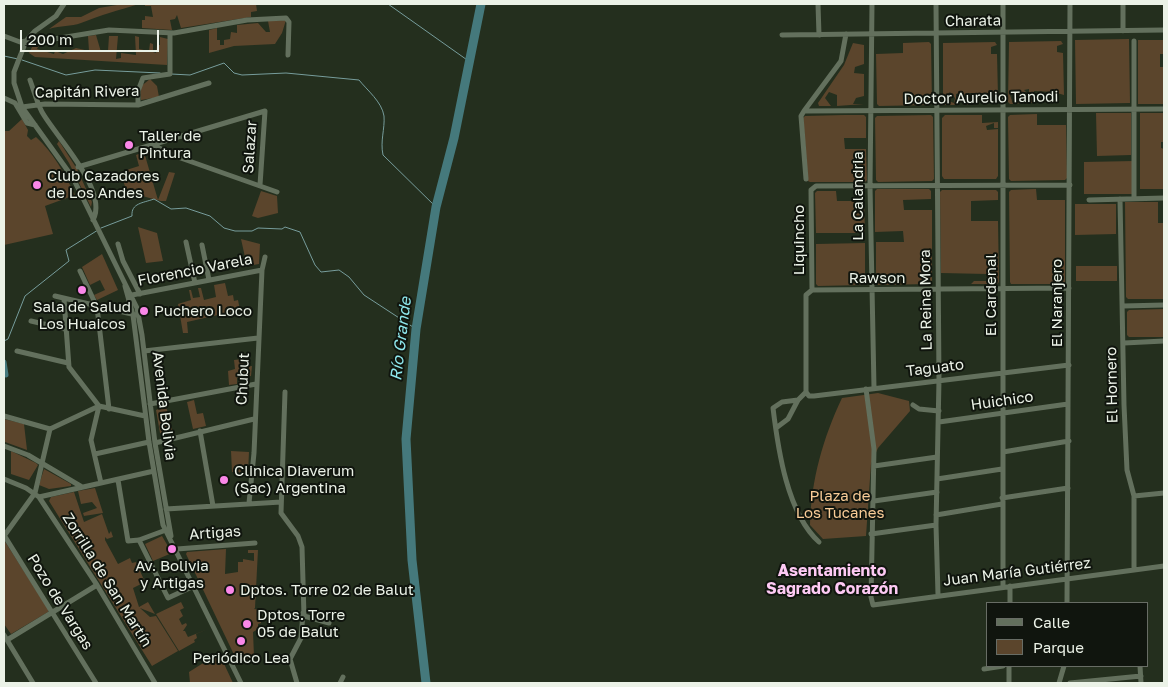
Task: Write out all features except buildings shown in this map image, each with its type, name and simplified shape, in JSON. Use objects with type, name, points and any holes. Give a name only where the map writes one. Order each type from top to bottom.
[{"type":"street","name":"Avenida Bolivia","points":[[64,4],[56,16],[35,31],[26,41],[14,72],[16,90],[22,107],[67,168],[101,239],[132,295],[144,351],[155,443],[171,536],[241,683]]},
{"type":"street","points":[[818,4],[819,35]]},
{"type":"street","name":"La Calandria","points":[[872,4],[870,186],[874,388]]},
{"type":"street","name":"La Reina Mora","points":[[936,4],[939,380],[936,525],[938,595]]},
{"type":"street","name":"El Cardenal","points":[[1002,586],[1004,372],[1003,4]]},
{"type":"street","name":"El Naranjero","points":[[1067,602],[1070,4]]},
{"type":"street","points":[[1123,4],[1123,31]]},
{"type":"street","points":[[54,40],[109,30],[170,34],[247,20],[286,18],[289,22],[290,31],[288,56]]},
{"type":"street","name":"Charata","points":[[782,35],[1164,30]]},
{"type":"street","points":[[138,105],[138,91],[143,78],[170,74],[170,34]]},
{"type":"street","points":[[806,179],[802,114],[841,61],[846,34]]},
{"type":"street","points":[[4,36],[20,42],[26,41]]},
{"type":"street","points":[[1134,40],[1134,199]]},
{"type":"street","points":[[30,80],[40,104],[41,112],[68,147],[94,194],[96,213],[93,220]]},
{"type":"street","name":"Capitán Rivera","points":[[22,107],[40,104],[138,105],[209,83]]},
{"type":"street","points":[[4,98],[15,103],[27,123],[35,125]]},
{"type":"street","name":"Doctor Aurelio Tanodi","points":[[802,114],[1003,109],[1164,109]]},
{"type":"street","name":"Salazar","points":[[153,145],[265,111],[260,185]]},
{"type":"street","points":[[78,167],[153,145],[175,156],[277,192]]},
{"type":"street","name":"Liquincho","points":[[806,392],[806,295],[812,290],[811,190],[816,186],[822,185],[870,186]]},
{"type":"street","points":[[870,186],[1070,185]]},
{"type":"street","points":[[1088,200],[1164,198]]},
{"type":"street","name":"El Hornero","points":[[1120,199],[1127,470],[1134,496],[1134,570]]},
{"type":"street","points":[[186,242],[195,283]]},
{"type":"street","points":[[118,244],[123,261],[140,294]]},
{"type":"street","points":[[202,245],[209,280]]},
{"type":"street","name":"Chubut","points":[[249,503],[254,453],[262,270],[265,257]]},
{"type":"street","name":"Florencio Varela","points":[[132,295],[262,270]]},
{"type":"street","points":[[80,271],[97,307],[109,409]]},
{"type":"street","name":"Avenida Bolivia","points":[[123,281],[136,315],[148,442],[166,530],[171,536]]},
{"type":"street","name":"Rawson","points":[[812,290],[1069,288]]},
{"type":"street","points":[[54,296],[136,315]]},
{"type":"street","points":[[64,299],[68,364],[99,406],[145,416]]},
{"type":"street","points":[[1123,306],[1164,305]]},
{"type":"street","points":[[31,321],[65,329]]},
{"type":"street","points":[[144,351],[258,338]]},
{"type":"street","points":[[1124,343],[1164,342]]},
{"type":"street","points":[[17,351],[68,364]]},
{"type":"street","name":"Taguato","points":[[806,392],[814,396],[1069,365]]},
{"type":"street","points":[[150,404],[256,384]]},
{"type":"street","points":[[866,390],[874,466],[874,501],[871,534],[936,525]]},
{"type":"street","points":[[285,392],[281,502],[284,520],[298,536],[302,547],[303,612],[301,638],[290,659],[297,683]]},
{"type":"street","points":[[776,428],[788,419],[798,400],[806,392]]},
{"type":"street","points":[[798,400],[774,406],[776,428],[782,464],[795,507],[802,523],[819,542]]},
{"type":"street","name":"Huichico","points":[[939,422],[1068,404]]},
{"type":"street","points":[[913,405],[920,410],[939,411]]},
{"type":"street","points":[[4,416],[50,428],[99,406]]},
{"type":"street","points":[[99,406],[91,440],[101,483]]},
{"type":"street","points":[[155,443],[254,419]]},
{"type":"street","points":[[4,535],[35,493],[50,428]]},
{"type":"street","points":[[200,431],[213,506]]},
{"type":"street","points":[[95,454],[148,442]]},
{"type":"street","points":[[1003,452],[1069,442]]},
{"type":"street","points":[[4,446],[42,463],[82,487]]},
{"type":"street","points":[[874,466],[937,456]]},
{"type":"street","points":[[937,479],[1002,469]]},
{"type":"street","points":[[39,497],[154,471]]},
{"type":"street","points":[[4,479],[35,493]]},
{"type":"street","points":[[118,480],[128,540],[133,542],[166,530]]},
{"type":"street","points":[[936,514],[1068,488]]},
{"type":"street","points":[[874,501],[937,492]]},
{"type":"street","name":"Zorrilla de San Martín","points":[[35,493],[97,585],[152,676],[154,683]]},
{"type":"street","points":[[1134,496],[1164,493]]},
{"type":"street","points":[[166,509],[281,502]]},
{"type":"street","name":"Juan María Gutiérrez","points":[[871,534],[871,597],[874,605],[1002,586],[1164,566]]},
{"type":"street","name":"Pozo de Vargas","points":[[4,535],[96,683]]},
{"type":"street","points":[[139,540],[168,598],[194,586]]},
{"type":"street","name":"Artigas","points":[[177,549],[255,543]]},
{"type":"street","points":[[7,640],[97,585]]},
{"type":"street","points":[[1010,586],[1010,602]]},
{"type":"street","points":[[303,612],[307,618],[318,618],[329,623]]},
{"type":"street","points":[[4,635],[33,683]]},
{"type":"street","points":[[984,669],[997,667]]},
{"type":"street","points":[[1009,667],[1009,683]]},
{"type":"street","points":[[1059,683],[1064,667]]},
{"type":"street","points":[[1140,667],[1141,683]]},
{"type":"street","points":[[1070,683],[1141,676]]},
{"type":"street","points":[[340,683],[343,677]]},
{"type":"green space","points":[[123,4],[139,4],[77,24],[49,29],[66,17],[81,17],[99,8]]},
{"type":"green space","points":[[145,4],[256,4],[257,11],[251,12],[251,17],[181,28],[177,15],[175,19],[170,20],[172,30],[142,28],[142,20],[145,20],[145,16],[153,17],[151,6],[145,6]]},
{"type":"green space","points":[[286,20],[282,33],[275,44],[234,46],[209,53],[209,30],[217,28],[217,40],[220,40],[220,45],[224,45],[224,40],[230,39],[231,32],[237,33],[237,25],[258,23],[266,32],[270,32],[268,21]]},
{"type":"green space","points":[[96,35],[101,52],[108,51],[109,36],[118,36],[116,59],[121,58],[121,53],[136,55],[135,36],[139,37],[139,49],[149,51],[150,43],[153,44],[153,52],[156,53],[157,45],[160,45],[160,37],[168,39],[167,65],[35,57],[29,53],[34,43],[42,40],[37,49],[54,54],[55,51],[63,54],[76,48],[89,51],[88,36]]},
{"type":"green space","points":[[1129,39],[1130,103],[1076,104],[1075,40]]},
{"type":"green space","points":[[1138,40],[1164,40],[1164,54],[1160,54],[1160,67],[1164,67],[1164,104],[1138,104]]},
{"type":"green space","points":[[1061,41],[1063,44],[1057,46],[1057,52],[1063,53],[1064,95],[1057,93],[1056,89],[1055,92],[1034,91],[1034,103],[1029,103],[1029,89],[1024,90],[1026,92],[1022,92],[1022,103],[1015,104],[1015,100],[1020,101],[1021,97],[1016,91],[1010,95],[1013,104],[1010,104],[1008,102],[1009,42]]},
{"type":"green space","points":[[929,42],[931,44],[932,103],[930,105],[879,106],[877,104],[876,54],[903,53],[903,43]]},
{"type":"green space","points":[[995,42],[997,45],[991,47],[991,54],[997,54],[998,96],[991,95],[991,91],[989,93],[968,93],[968,105],[963,105],[963,91],[958,91],[960,93],[956,94],[956,105],[950,105],[949,101],[954,103],[955,98],[950,92],[945,97],[947,105],[945,105],[943,103],[943,43]]},
{"type":"green space","points":[[853,43],[864,45],[864,64],[855,67],[854,73],[864,74],[864,96],[856,98],[853,104],[864,104],[837,106],[837,95],[829,92],[825,98],[831,106],[819,106],[818,103],[844,65]]},
{"type":"green space","points":[[150,79],[157,86],[159,97],[141,100],[140,87]]},
{"type":"green space","points":[[1096,113],[1131,113],[1131,155],[1097,156]]},
{"type":"green space","points":[[1140,113],[1164,113],[1164,142],[1161,142],[1161,148],[1164,149],[1164,189],[1140,189]]},
{"type":"green space","points":[[1037,114],[1037,125],[1066,125],[1067,178],[1065,180],[1011,181],[1009,179],[1008,117],[1010,115]]},
{"type":"green space","points":[[864,115],[866,117],[866,138],[844,138],[845,149],[866,149],[867,180],[865,182],[808,181],[803,118],[805,116]]},
{"type":"green space","points":[[931,115],[933,117],[934,179],[932,181],[878,182],[876,180],[875,118],[877,116]]},
{"type":"green space","points":[[945,115],[982,115],[982,123],[998,122],[998,128],[994,128],[994,123],[986,126],[987,130],[998,129],[998,176],[996,179],[944,179],[942,176],[942,118]]},
{"type":"green space","name":"Club Cazadores de Los Andes","points":[[22,119],[28,130],[27,136],[31,140],[36,137],[48,149],[63,171],[75,195],[45,206],[53,234],[4,245],[4,131],[9,131]]},
{"type":"green space","points":[[59,141],[77,169],[92,202],[91,207],[69,163],[57,144]]},
{"type":"green space","points":[[144,152],[158,200],[169,172],[175,173],[166,201],[161,201],[127,192],[120,172],[139,166],[136,155]]},
{"type":"green space","points":[[1134,161],[1134,194],[1084,194],[1084,162]]},
{"type":"green space","points":[[877,189],[929,189],[931,191],[931,199],[903,200],[904,210],[932,210],[932,282],[930,284],[878,285],[876,283],[876,242],[904,242],[903,231],[875,232],[875,191]]},
{"type":"green space","points":[[1036,189],[1037,200],[1065,200],[1065,282],[1063,284],[1011,284],[1010,282],[1009,192],[1011,190]]},
{"type":"green space","points":[[942,190],[996,190],[998,192],[998,200],[971,201],[971,221],[998,221],[999,282],[997,284],[971,284],[974,281],[989,281],[989,275],[987,274],[941,273],[940,192]]},
{"type":"green space","points":[[261,191],[277,196],[278,213],[258,218],[252,216]]},
{"type":"green space","points":[[817,191],[836,191],[837,201],[864,201],[865,233],[816,233],[815,193]]},
{"type":"green space","points":[[1125,202],[1158,202],[1158,223],[1164,223],[1164,299],[1128,299],[1126,297]]},
{"type":"green space","points":[[1075,204],[1116,204],[1116,234],[1075,235]]},
{"type":"green space","points":[[138,227],[157,233],[163,261],[146,263]]},
{"type":"green space","points":[[241,239],[260,244],[259,264],[247,266]]},
{"type":"green space","points":[[865,243],[865,283],[863,285],[818,286],[816,284],[816,244]]},
{"type":"green space","points":[[102,254],[118,290],[97,300],[94,295],[105,290],[100,280],[90,285],[82,267]]},
{"type":"green space","points":[[1076,266],[1117,266],[1117,281],[1076,281]]},
{"type":"green space","points":[[225,283],[228,296],[233,295],[234,301],[238,300],[240,310],[187,322],[188,333],[183,333],[178,304],[191,300],[189,290],[191,290],[193,298],[200,297],[198,288],[201,288],[204,300],[216,297],[214,285]]},
{"type":"green space","points":[[1164,309],[1164,337],[1129,337],[1127,335],[1127,312],[1129,310]]},
{"type":"green space","points":[[243,359],[244,367],[252,366],[251,376],[237,378],[237,384],[229,385],[228,371],[235,369],[234,360]]},
{"type":"green space","name":"Plaza de Los Tucanes","points":[[878,393],[909,401],[910,411],[878,448],[871,464],[866,536],[823,539],[810,525],[813,492],[819,460],[829,428],[842,398]]},
{"type":"green space","points":[[194,400],[197,414],[203,413],[206,426],[193,429],[187,402]]},
{"type":"green space","points":[[166,406],[173,433],[163,435],[160,433],[156,410]]},
{"type":"green space","points":[[4,419],[24,424],[27,450],[5,442]]},
{"type":"green space","points":[[11,451],[38,465],[29,480],[11,474]]},
{"type":"green space","points":[[231,451],[249,452],[248,473],[232,472]]},
{"type":"green space","points":[[44,469],[71,484],[71,486],[49,489],[39,485]]},
{"type":"green space","points":[[95,488],[103,513],[84,516],[83,513],[97,508],[92,502],[81,504],[78,491]]},
{"type":"green space","points":[[74,492],[84,522],[102,514],[109,534],[111,531],[113,537],[107,539],[105,537],[105,540],[118,564],[130,558],[132,563],[136,562],[145,582],[133,588],[139,607],[148,602],[155,614],[140,608],[150,617],[156,616],[178,651],[152,666],[49,501],[51,497]]},
{"type":"green space","points":[[162,536],[172,553],[153,561],[145,544]]},
{"type":"green space","points":[[4,540],[48,609],[48,612],[11,634],[4,624]]},
{"type":"green space","points":[[226,549],[225,574],[238,572],[238,562],[243,562],[243,559],[254,561],[254,553],[248,553],[248,550],[258,550],[254,609],[261,610],[261,623],[258,624],[258,629],[253,632],[254,656],[238,663],[186,554],[187,552]]},
{"type":"green space","points":[[181,602],[184,608],[180,610],[183,616],[179,619],[182,625],[186,623],[187,625],[183,631],[185,631],[188,637],[208,629],[196,634],[195,642],[179,651],[156,614]]},
{"type":"green space","points":[[219,653],[233,683],[190,683],[189,672]]},
{"type":"waterway","points":[[388,4],[470,62]]},
{"type":"waterway","name":"Río Grande","points":[[426,683],[412,560],[406,439],[416,329],[436,207],[454,138],[481,4]]},
{"type":"waterway","points":[[4,56],[18,59]]},
{"type":"waterway","points":[[22,60],[66,75],[95,70],[160,73]]},
{"type":"waterway","points":[[171,74],[190,75],[224,63],[234,73],[242,75],[286,73],[359,80],[383,111],[383,155],[436,207]]},
{"type":"waterway","points":[[101,228],[132,216],[133,208],[154,199],[171,209],[186,208],[210,216],[224,228],[235,231],[252,231],[258,228],[282,229],[285,227],[300,232],[315,265],[321,272],[339,270],[349,277],[364,295],[416,329]]},
{"type":"waterway","points":[[4,341],[8,339],[25,296],[69,261],[66,250],[98,230]]},
{"type":"waterway","points":[[4,362],[6,375]]},
{"type":"place","name":"Taller de Pintura","points":[[129,145]]},
{"type":"place","name":"Club Cazadores de Los Andes","points":[[37,185]]},
{"type":"place","name":"Sala de Salud Los Huaicos","points":[[82,290]]},
{"type":"place","name":"Puchero Loco","points":[[144,311]]},
{"type":"place","name":"Clinica Diaverum (Sac) Argentina","points":[[224,480]]},
{"type":"place","name":"Av. Bolivia y Artigas","points":[[172,549]]},
{"type":"place","name":"Dptos. Torre 02 de Balut","points":[[230,590]]},
{"type":"place","name":"Dptos. Torre 05 de Balut","points":[[247,624]]},
{"type":"place","name":"Periódico Lea","points":[[241,641]]},
{"type":"district","name":"Asentamiento Sagrado Corazón","points":[[832,580]]}]
